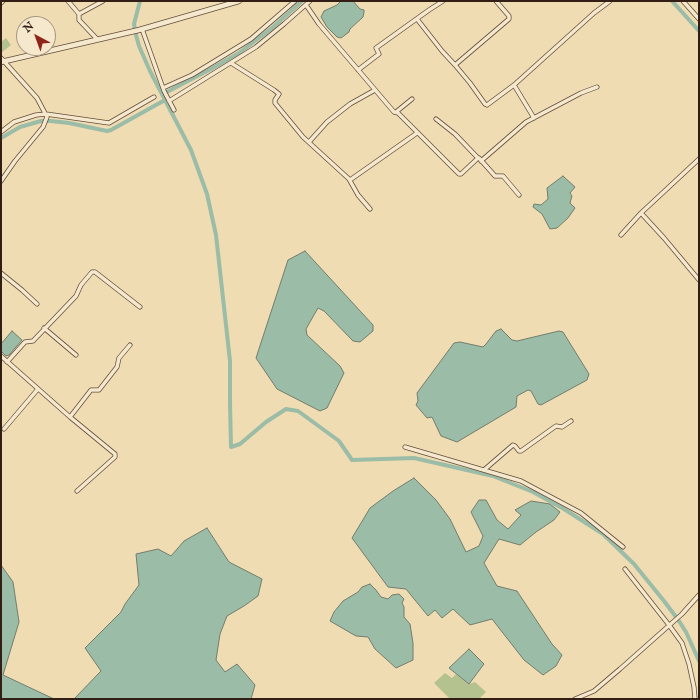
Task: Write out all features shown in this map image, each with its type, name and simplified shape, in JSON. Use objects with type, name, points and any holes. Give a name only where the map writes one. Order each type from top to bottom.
[{"type":"street","points":[[68,1],[79,14],[79,20],[96,39]]},
{"type":"street","points":[[79,14],[102,1]]},
{"type":"street","points":[[2,61],[140,30],[239,1]]},
{"type":"street","points":[[164,90],[192,75],[251,39],[295,1]]},
{"type":"street","points":[[168,99],[256,47],[310,1]]},
{"type":"street","points":[[358,70],[379,54],[376,48],[443,1]]},
{"type":"street","points":[[455,65],[509,19],[509,16],[496,1]]},
{"type":"street","points":[[417,19],[442,52],[455,65],[487,105],[514,84],[594,13],[610,1]]},
{"type":"street","points":[[684,1],[699,19]]},
{"type":"street","points":[[306,5],[319,24],[394,112],[398,113],[458,174],[461,174],[526,122],[581,93],[597,87]]},
{"type":"street","points":[[140,30],[164,90],[174,110]]},
{"type":"street","points":[[1,181],[45,124],[47,115],[36,97],[2,61]]},
{"type":"street","points":[[231,63],[279,94],[275,103],[303,137],[350,180],[358,194],[370,209]]},
{"type":"street","points":[[514,84],[534,118]]},
{"type":"street","points":[[309,142],[328,122],[350,104],[375,90]]},
{"type":"street","points":[[1,132],[17,120],[36,115],[109,123],[154,97]]},
{"type":"street","points":[[396,112],[412,99]]},
{"type":"street","points":[[436,119],[455,134],[495,176],[503,176],[519,195]]},
{"type":"street","points":[[350,180],[417,133]]},
{"type":"street","points":[[621,234],[641,213],[699,159]]},
{"type":"street","points":[[641,213],[699,280]]},
{"type":"street","points":[[7,362],[25,342],[33,341],[76,296],[81,285],[92,272],[95,272],[140,307]]},
{"type":"street","points":[[1,273],[37,304]]},
{"type":"street","points":[[44,328],[76,355]]},
{"type":"street","points":[[70,417],[91,390],[99,390],[117,367],[120,358],[130,345]]},
{"type":"street","points":[[1,356],[70,417],[115,454],[115,456],[77,491]]},
{"type":"street","points":[[4,429],[38,389]]},
{"type":"street","points":[[484,470],[513,445],[521,451],[556,426],[562,427],[571,421]]},
{"type":"street","points":[[406,447],[521,481],[578,511],[623,547]]},
{"type":"street","points":[[625,570],[670,624],[682,643],[692,674],[696,699]]},
{"type":"street","points":[[575,699],[594,691],[682,614],[699,595]]},
{"type":"shaded area","points":[[341,1],[353,1],[360,9],[364,10],[364,12],[363,17],[341,38],[337,37],[327,27],[321,17],[324,11],[337,5]]},
{"type":"shaded area","points":[[6,38],[11,45],[1,53],[1,42]]},
{"type":"shaded area","points":[[563,176],[575,187],[570,193],[572,196],[570,203],[575,208],[568,218],[557,228],[550,229],[542,214],[533,207],[534,204],[541,205],[548,199],[547,188]]},
{"type":"shaded area","points":[[305,251],[373,325],[373,331],[360,342],[353,341],[324,311],[318,308],[306,329],[307,335],[340,366],[344,373],[327,408],[320,411],[277,389],[256,358],[288,260]]},
{"type":"shaded area","points":[[501,329],[512,340],[517,341],[559,331],[563,332],[589,374],[587,380],[541,405],[538,404],[531,391],[528,390],[517,396],[516,407],[457,442],[441,436],[432,417],[427,418],[416,405],[418,401],[417,393],[454,343],[460,342],[483,347],[496,331]]},
{"type":"shaded area","points":[[12,331],[22,340],[9,355],[6,356],[1,351],[1,344]]},
{"type":"shaded area","points":[[414,478],[436,500],[450,519],[466,552],[479,546],[483,536],[471,512],[479,500],[486,500],[497,520],[508,529],[521,515],[515,510],[531,501],[550,504],[560,512],[554,520],[520,545],[499,539],[484,563],[497,586],[517,591],[552,644],[562,655],[556,666],[543,675],[524,660],[492,619],[470,625],[453,609],[442,618],[435,610],[428,616],[406,589],[388,587],[352,538],[370,508]]},
{"type":"shaded area","points":[[207,528],[229,562],[262,579],[258,596],[227,616],[220,634],[216,660],[225,672],[237,664],[255,685],[251,699],[74,699],[101,671],[85,648],[121,612],[139,585],[136,554],[158,549],[171,556],[184,541]]},
{"type":"shaded area","points":[[1,565],[13,582],[19,622],[3,675],[54,699],[1,699]]},
{"type":"shaded area","points":[[370,584],[381,597],[388,599],[392,595],[399,594],[404,599],[402,603],[404,607],[404,617],[410,624],[413,643],[413,660],[396,668],[375,649],[368,637],[356,636],[330,621],[334,612],[343,601],[358,592],[362,587]]},
{"type":"shaded area","points":[[469,649],[484,664],[469,684],[449,668]]},
{"type":"shaded area","points":[[445,673],[452,678],[456,674],[469,684],[475,682],[486,692],[479,699],[450,699],[434,683]]},
{"type":"waterway","points":[[140,1],[134,24],[139,46],[150,71],[191,150],[207,194],[216,235],[230,361],[231,447],[240,444],[266,422],[286,409],[298,411],[339,441],[352,460],[414,458],[493,476],[533,492],[564,509],[603,534],[634,564],[679,621],[686,632],[699,661]]},
{"type":"waterway","points":[[163,94],[239,53],[272,28],[302,1]]},
{"type":"waterway","points":[[672,1],[699,31]]},
{"type":"waterway","points":[[1,138],[20,127],[41,121],[69,123],[107,131],[165,100]]}]
